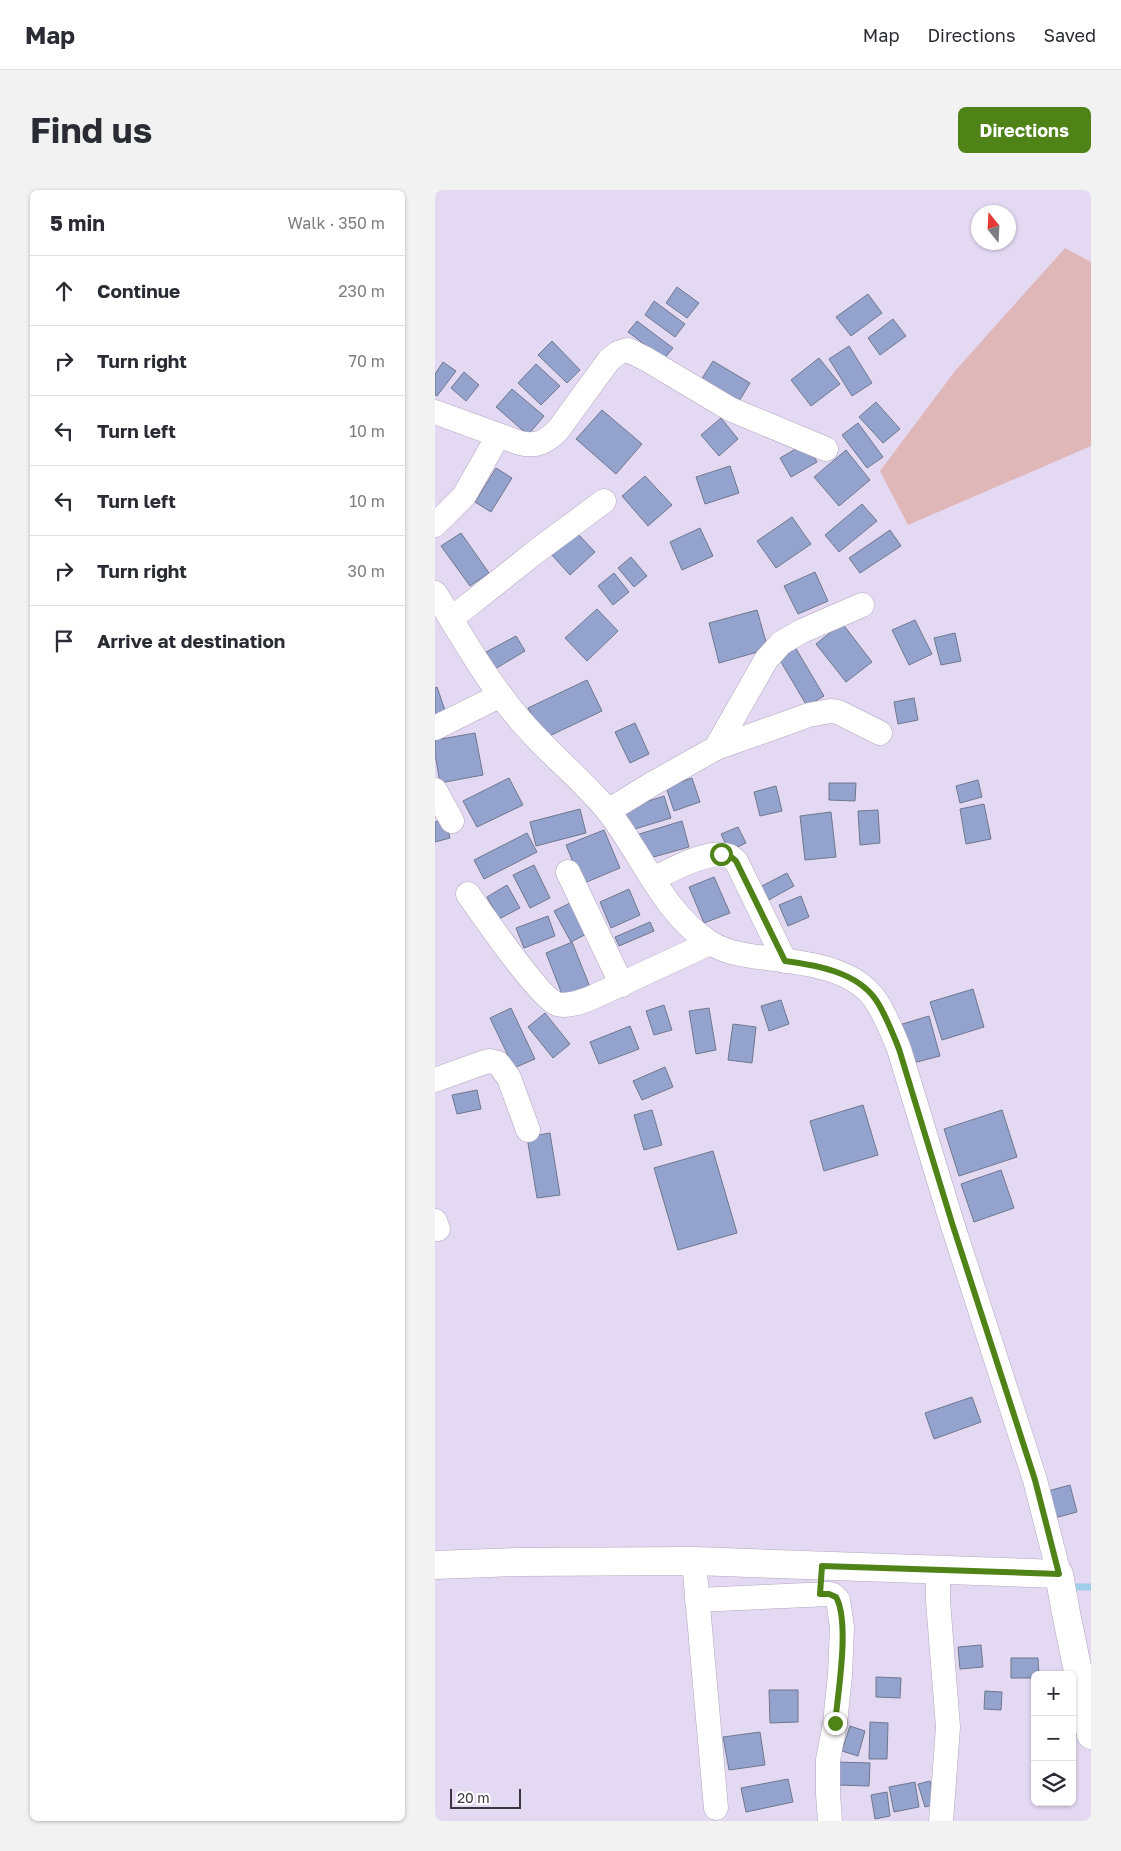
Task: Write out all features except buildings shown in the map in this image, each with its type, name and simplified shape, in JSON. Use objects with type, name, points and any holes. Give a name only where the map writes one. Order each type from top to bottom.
[{"type":"street","points":[[435,412],[527,445],[544,442],[558,430],[570,415],[609,360],[618,352],[628,350],[646,358],[730,409],[826,449]]},
{"type":"street","points":[[435,525],[465,496],[499,436]]},
{"type":"street","points":[[451,619],[538,550],[604,501]]},
{"type":"street","points":[[435,592],[471,652],[501,695],[540,743],[608,811],[672,908],[694,930],[711,943],[741,954],[810,964],[850,978],[865,988],[875,999],[899,1049],[952,1223],[1035,1480],[1061,1580],[1066,1613],[1083,1659],[1091,1735]]},
{"type":"street","points":[[716,748],[766,660],[781,643],[802,631],[862,605]]},
{"type":"street","points":[[435,728],[501,695]]},
{"type":"street","points":[[608,811],[716,748],[809,715],[830,711],[846,714],[880,733]]},
{"type":"street","points":[[435,790],[453,821]]},
{"type":"street","points":[[653,879],[707,856],[721,854],[732,856],[759,905],[785,961]]},
{"type":"street","points":[[568,872],[622,985]]},
{"type":"street","points":[[468,894],[537,987],[558,1004],[574,1004],[622,985],[711,943]]},
{"type":"street","points":[[435,1080],[489,1061],[498,1063],[509,1078],[528,1130]]},
{"type":"street","points":[[435,1565],[518,1562],[694,1565],[742,1581],[938,1583],[1022,1571],[1061,1580]]},
{"type":"street","points":[[694,1565],[716,1808]]},
{"type":"street","points":[[697,1597],[742,1581]]},
{"type":"street","points":[[821,1581],[829,1594],[836,1597],[842,1627],[840,1675],[828,1760],[830,1821]]},
{"type":"street","points":[[938,1583],[948,1727],[941,1821]]},
{"type":"shaded area","points":[[1065,248],[1091,262],[1091,446],[908,525],[880,471],[955,371]]},
{"type":"waterway","points":[[1068,1587],[1091,1587]]},
{"type":"route","points":[[721,854],[732,856],[736,861],[763,912],[785,961],[810,964],[850,978],[865,988],[875,999],[887,1021],[899,1049],[952,1223],[1035,1480],[1059,1574],[1022,1571],[938,1571],[822,1566],[820,1594],[829,1594],[836,1597],[841,1612],[840,1675],[835,1723]]}]
